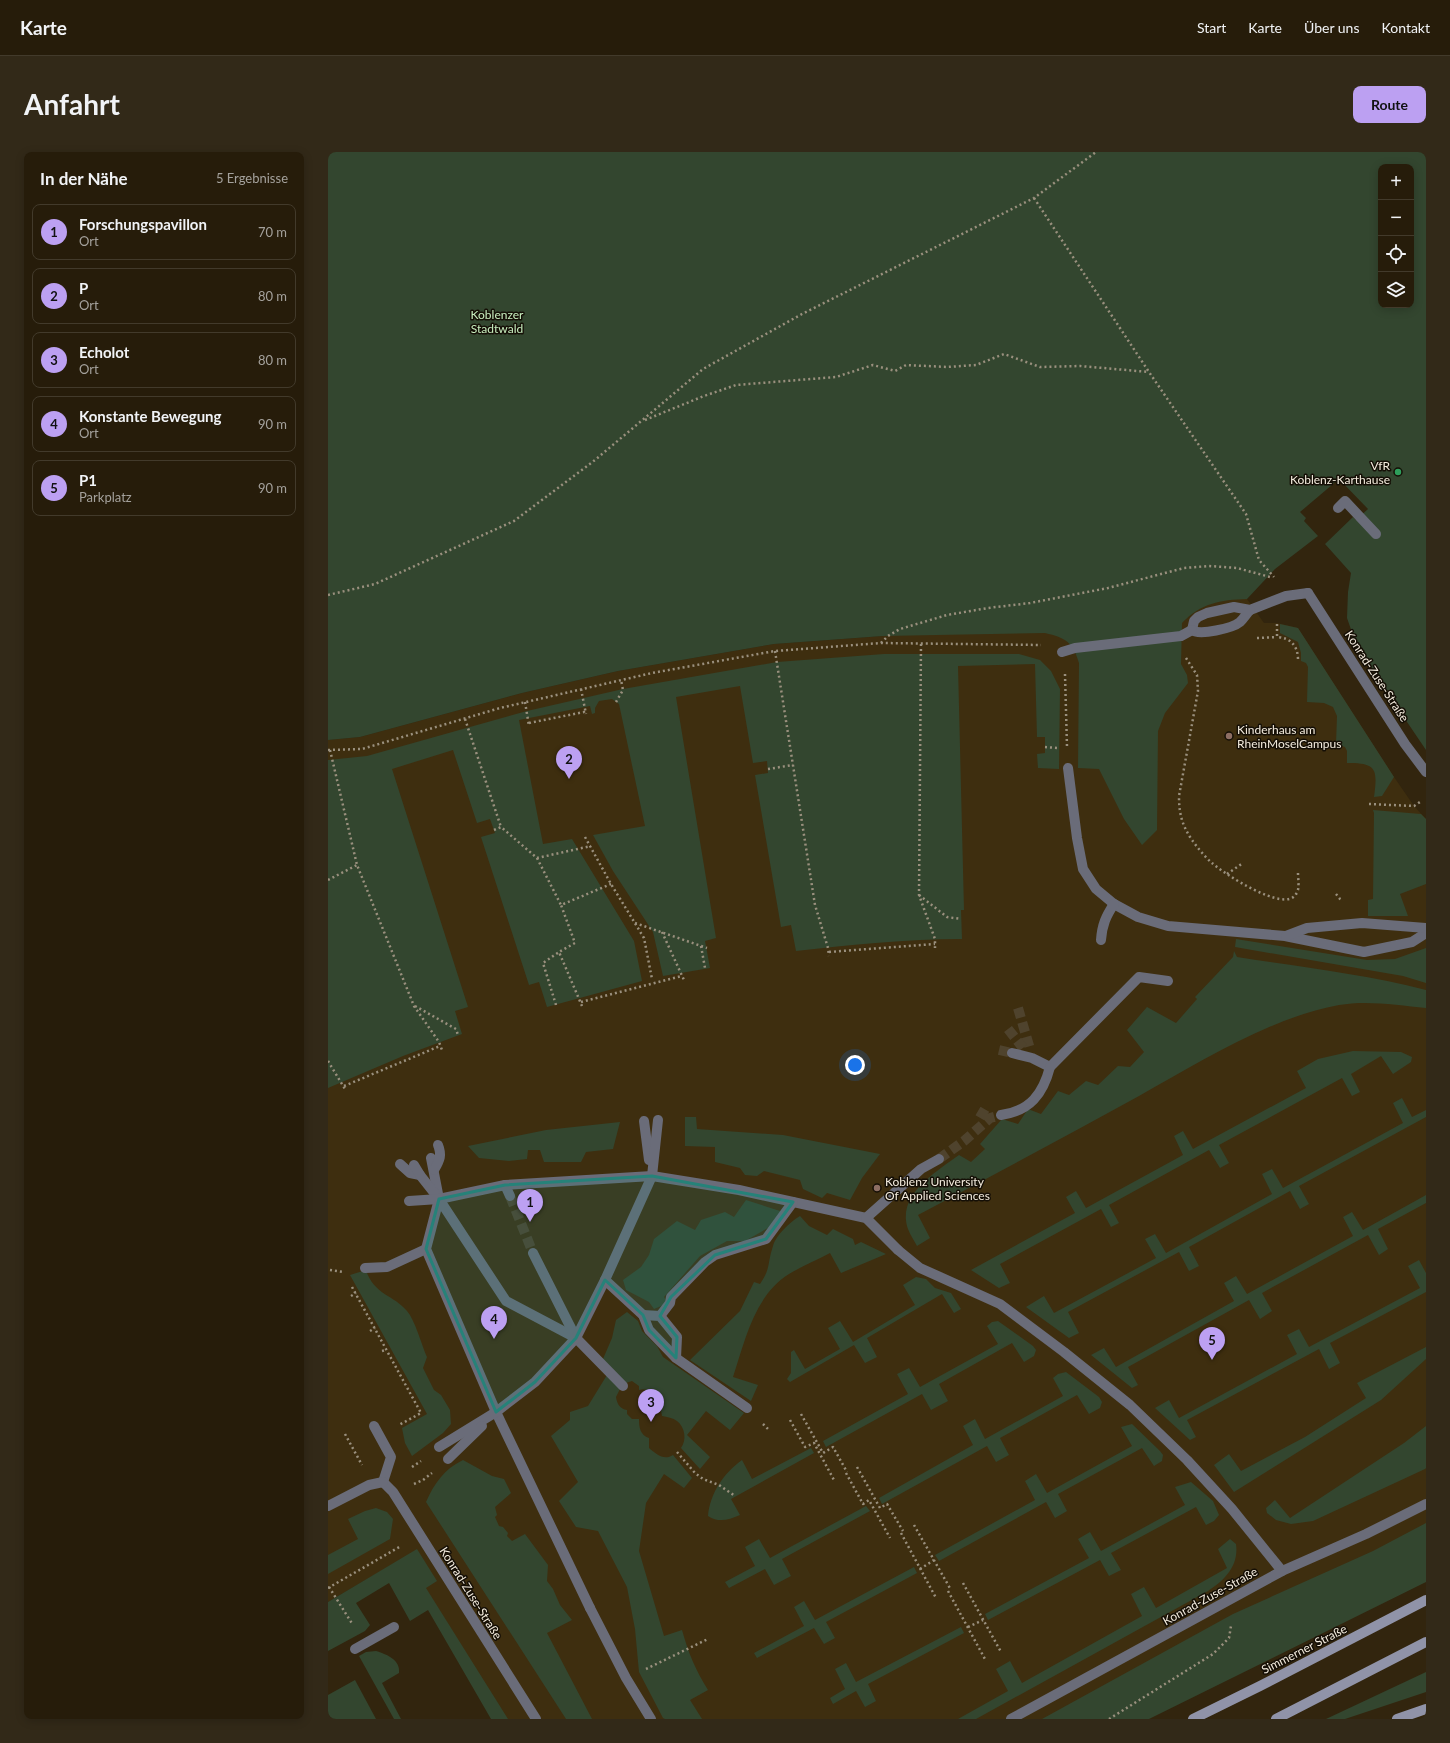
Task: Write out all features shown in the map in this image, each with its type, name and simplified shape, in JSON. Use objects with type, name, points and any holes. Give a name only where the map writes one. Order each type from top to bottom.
[{"type":"street","points":[[1338,508],[1345,501],[1376,534]]},
{"type":"street","name":"Konrad-Zuse-Straße","points":[[1250,610],[1286,596],[1308,593],[1405,744],[1426,772]]},
{"type":"street","points":[[1062,652],[1075,648],[1188,632],[1208,632],[1239,623],[1250,610],[1234,607],[1207,613],[1198,617],[1194,621],[1188,632]]},
{"type":"street","points":[[1068,768],[1077,838],[1083,869],[1096,889],[1114,904],[1138,917],[1168,926],[1285,936],[1364,952],[1412,942],[1426,933]]},
{"type":"street","points":[[1101,940],[1102,928],[1114,904]]},
{"type":"street","points":[[1285,936],[1307,928],[1362,923],[1426,928]]},
{"type":"street","points":[[1001,1115],[1014,1113],[1034,1100],[1046,1083],[1050,1067],[1139,977],[1168,981]]},
{"type":"street","points":[[1012,1053],[1028,1052],[1050,1067]]},
{"type":"street","points":[[439,1448],[496,1412],[535,1382],[576,1338],[605,1280],[652,1176],[658,1120]]},
{"type":"street","points":[[644,1121],[652,1176]]},
{"type":"street","points":[[434,1170],[440,1161],[442,1153],[438,1145]]},
{"type":"street","points":[[431,1158],[439,1199],[426,1249],[496,1412],[590,1608],[626,1678],[651,1719]]},
{"type":"street","points":[[866,1218],[921,1170],[939,1159]]},
{"type":"street","points":[[400,1164],[410,1173],[420,1175]]},
{"type":"street","points":[[414,1165],[439,1199],[506,1301],[576,1338],[623,1386]]},
{"type":"street","points":[[409,1201],[439,1199],[505,1184],[652,1176],[739,1190],[866,1218],[898,1250],[920,1268],[1000,1304],[1064,1352],[1130,1405],[1187,1460],[1227,1504],[1282,1571]]},
{"type":"street","points":[[505,1184],[510,1196]]},
{"type":"street","points":[[660,1316],[670,1304],[672,1297],[705,1262],[715,1256],[766,1239],[793,1202]]},
{"type":"street","points":[[365,1268],[387,1268],[426,1249]]},
{"type":"street","points":[[534,1252],[576,1338]]},
{"type":"street","points":[[605,1280],[643,1315],[649,1330],[676,1358],[747,1408]]},
{"type":"street","points":[[643,1315],[660,1316],[677,1338],[676,1358]]},
{"type":"street","points":[[448,1459],[496,1412]]},
{"type":"street","points":[[328,1506],[378,1483],[391,1457],[374,1426]]},
{"type":"street","name":"Konrad-Zuse-Straße","points":[[378,1483],[393,1492],[536,1719]]},
{"type":"street","name":"Konrad-Zuse-Straße","points":[[1011,1719],[1282,1571],[1366,1534],[1426,1504]]},
{"type":"street","name":"Simmerner Straße","points":[[1193,1719],[1426,1600]]},
{"type":"street","points":[[355,1649],[394,1627]]},
{"type":"street","points":[[1276,1719],[1426,1642]]},
{"type":"street","points":[[1397,1719],[1426,1709]]},
{"type":"path","points":[[328,595],[375,584],[514,521],[595,460],[703,369],[802,314],[1034,198],[1096,152]]},
{"type":"path","points":[[881,643],[888,636],[900,629],[947,615],[1030,603],[1108,588],[1184,568],[1209,566],[1237,568],[1275,578],[1259,560],[1246,514],[1149,372],[1034,198]]},
{"type":"path","points":[[641,421],[736,385],[836,377],[874,365],[895,371],[906,365],[947,367],[976,365],[1004,354],[1040,367],[1080,366],[1149,372]]},
{"type":"path","points":[[1277,623],[1277,637]]},
{"type":"path","points":[[1188,632],[1184,656],[1197,675],[1198,691],[1179,796],[1179,814],[1192,840],[1212,863],[1245,886],[1268,897],[1284,899],[1293,898],[1297,893],[1298,873]]},
{"type":"path","points":[[1258,638],[1284,638],[1293,643],[1298,654],[1298,660]]},
{"type":"path","points":[[442,1050],[414,1006],[357,865],[329,750],[362,749],[525,702],[621,680],[775,651],[881,643],[1050,645],[1062,652],[1065,660],[1068,768]]},
{"type":"path","points":[[921,644],[919,895],[935,939],[935,948]]},
{"type":"path","points":[[775,651],[815,905],[829,954],[935,944]]},
{"type":"path","points":[[616,702],[623,690],[621,680]]},
{"type":"path","points":[[525,702],[529,724],[584,712],[585,715],[581,689]]},
{"type":"path","points":[[465,719],[501,827],[537,858],[561,905],[575,943],[559,952],[543,964],[556,1005]]},
{"type":"path","points":[[768,769],[794,765]]},
{"type":"path","points":[[1369,804],[1414,806],[1420,802]]},
{"type":"path","points":[[494,830],[501,827]]},
{"type":"path","points":[[585,836],[610,884],[644,938],[652,979]]},
{"type":"path","points":[[537,858],[591,846]]},
{"type":"path","points":[[1228,874],[1243,863]]},
{"type":"path","points":[[328,880],[357,865]]},
{"type":"path","points":[[561,905],[610,884]]},
{"type":"path","points":[[919,895],[948,917],[961,919]]},
{"type":"path","points":[[635,923],[707,948]]},
{"type":"path","points":[[662,932],[684,980]]},
{"type":"path","points":[[701,946],[705,968]]},
{"type":"path","points":[[559,952],[582,1006]]},
{"type":"path","points":[[581,1002],[682,976]]},
{"type":"path","points":[[414,1006],[456,1029],[458,1035]]},
{"type":"path","points":[[344,1086],[440,1046]]},
{"type":"path","points":[[328,1061],[345,1090]]},
{"type":"path","points":[[330,1270],[345,1272],[346,1277]]},
{"type":"path","points":[[350,1282],[421,1413],[379,1436]]},
{"type":"path","points":[[351,1296],[356,1293]]},
{"type":"path","points":[[370,1331],[374,1328]]},
{"type":"path","points":[[382,1352],[386,1350]]},
{"type":"path","points":[[801,1414],[834,1480]]},
{"type":"path","points":[[790,1420],[805,1448],[814,1443],[823,1453],[833,1447],[863,1504],[869,1500],[890,1538]]},
{"type":"path","points":[[345,1434],[378,1483]]},
{"type":"path","points":[[678,1452],[695,1473],[703,1479],[719,1485],[735,1496]]},
{"type":"path","points":[[857,1467],[880,1508],[887,1504],[936,1598]]},
{"type":"path","points":[[871,1505],[877,1502]]},
{"type":"path","points":[[914,1525],[934,1560],[986,1661]]},
{"type":"path","points":[[369,1640],[360,1634],[353,1625],[328,1587],[420,1535]]},
{"type":"path","points":[[920,1569],[934,1560]]},
{"type":"path","points":[[963,1583],[1001,1652]]},
{"type":"path","points":[[1109,1719],[1213,1654],[1229,1638],[1233,1614],[1227,1602]]},
{"type":"path","points":[[968,1627],[983,1620]]},
{"type":"path","points":[[626,1678],[708,1639]]},
{"type":"highlighted area","points":[[652,1176],[793,1202],[766,1239],[715,1255],[671,1297],[660,1316],[677,1337],[676,1358],[649,1330],[643,1315],[605,1280],[576,1338],[535,1382],[496,1412],[426,1249],[439,1199],[505,1185]]},
{"type":"shaded area","name":"Koblenz University Of Applied Sciences","points":[[1242,592],[1264,623],[1277,623],[1298,628],[1394,777],[1414,806],[1426,819],[1426,1556],[1079,1719],[499,1719],[403,1558],[328,1602],[328,740],[360,737],[522,693],[618,671],[774,644],[883,636]]},
{"type":"green space","name":"Koblenzer Stadtwald","points":[[328,152],[1426,152],[1426,750],[1380,682],[1354,638],[1347,618],[1348,592],[1351,573],[1325,544],[1353,517],[1356,520],[1368,509],[1339,479],[1300,512],[1306,518],[1304,521],[1318,536],[1275,569],[1247,599],[1228,600],[1212,604],[1196,611],[1182,623],[1181,664],[1187,675],[1188,683],[1165,713],[1158,731],[1157,830],[1142,845],[1124,819],[1099,769],[1078,768],[1079,663],[1074,650],[1068,642],[1045,633],[883,636],[774,644],[618,671],[522,693],[360,737],[328,740]]},
{"type":"green space","points":[[1280,624],[1298,628],[1394,777],[1382,796],[1374,797],[1376,779],[1373,769],[1364,764],[1347,763],[1347,751],[1345,747],[1336,744],[1337,716],[1333,707],[1324,703],[1307,702],[1308,667],[1306,663],[1301,661],[1301,653],[1298,642],[1280,633]]},
{"type":"green space","points":[[884,654],[1019,654],[1040,660],[1051,671],[1060,689],[1059,769],[1038,768],[1037,754],[1045,753],[1045,737],[1037,737],[1035,664],[958,666],[964,910],[961,910],[962,939],[899,941],[796,951],[791,925],[781,927],[755,775],[768,773],[767,761],[753,763],[740,686],[676,697],[716,938],[705,941],[710,968],[663,976],[653,932],[613,871],[593,835],[645,826],[619,704],[612,699],[599,701],[595,708],[595,713],[592,714],[590,706],[519,720],[543,844],[572,839],[634,941],[642,981],[547,1007],[539,982],[529,985],[481,837],[495,833],[490,819],[477,823],[453,750],[392,769],[468,1007],[455,1011],[462,1034],[403,1056],[328,1088],[328,760],[367,756],[527,711],[623,689],[777,662]]},
{"type":"green space","points":[[1373,810],[1421,814],[1426,819],[1426,884],[1400,894],[1408,916],[1368,916],[1368,900],[1373,899]]},
{"type":"green space","points":[[1236,939],[1367,960],[1395,959],[1426,948],[1426,983],[1403,976],[1235,947]]},
{"type":"green space","points":[[1234,951],[1237,957],[1356,975],[1426,990],[1426,1008],[1360,1003],[1339,1005],[1313,1011],[1261,1031],[1211,1056],[918,1215],[930,1238],[917,1246],[908,1229],[906,1217],[908,1205],[920,1186],[959,1155],[971,1162],[985,1149],[980,1144],[1002,1119],[1018,1124],[1028,1109],[1041,1114],[1058,1091],[1069,1095],[1086,1081],[1098,1085],[1118,1066],[1130,1067],[1144,1052],[1127,1030],[1147,1007],[1176,1023],[1197,999],[1195,997],[1233,957]]},
{"type":"green space","points":[[1353,1051],[1401,1052],[1412,1057],[1411,1062],[1393,1074],[1381,1056],[1351,1074],[1360,1092],[1352,1096],[1342,1078],[1219,1145],[1229,1163],[1220,1168],[1209,1150],[1109,1205],[1119,1223],[1111,1227],[1101,1209],[1000,1264],[1010,1283],[999,1288],[971,1270],[1075,1213],[1066,1197],[1076,1191],[1086,1208],[1183,1155],[1174,1136],[1183,1131],[1193,1149],[1306,1088],[1297,1071],[1318,1059]]},
{"type":"green space","points":[[1402,1098],[1412,1117],[1426,1110],[1426,1117],[1299,1186],[1309,1204],[1300,1209],[1290,1191],[1189,1247],[1199,1266],[1189,1271],[1179,1252],[1068,1312],[1079,1333],[1069,1338],[1026,1307],[1044,1296],[1054,1313],[1156,1258],[1145,1239],[1155,1234],[1166,1253],[1272,1194],[1262,1174],[1272,1169],[1283,1188],[1403,1123],[1393,1103]]},
{"type":"green space","points":[[685,1117],[696,1117],[697,1129],[783,1135],[880,1154],[862,1178],[850,1200],[827,1193],[822,1198],[803,1189],[800,1180],[764,1171],[757,1176],[745,1175],[740,1168],[715,1162],[715,1147],[685,1146]]},
{"type":"green space","points":[[620,1122],[613,1149],[586,1152],[581,1162],[544,1162],[540,1150],[528,1150],[527,1159],[509,1161],[479,1158],[468,1146],[546,1130]]},
{"type":"green space","points":[[1426,1195],[1426,1203],[1378,1229],[1388,1249],[1379,1255],[1368,1235],[1262,1293],[1272,1311],[1260,1319],[1249,1300],[1128,1367],[1138,1385],[1132,1388],[1091,1355],[1104,1348],[1116,1367],[1234,1301],[1224,1283],[1236,1276],[1247,1294],[1353,1236],[1343,1217],[1352,1212],[1363,1230]]},
{"type":"green space","points":[[746,1200],[780,1211],[781,1214],[773,1225],[745,1241],[727,1241],[700,1256],[664,1297],[667,1302],[666,1304],[654,1309],[649,1302],[626,1290],[623,1280],[641,1267],[649,1255],[654,1239],[677,1221],[695,1230],[701,1220],[725,1212],[734,1217]]},
{"type":"green space","points":[[800,1216],[809,1226],[827,1235],[833,1229],[853,1239],[855,1245],[861,1242],[886,1254],[841,1273],[830,1253],[794,1271],[777,1283],[767,1294],[752,1320],[733,1377],[758,1385],[751,1401],[690,1360],[740,1311],[754,1282],[760,1284],[766,1274],[773,1246],[780,1233]]},
{"type":"green space","points":[[1419,1260],[1426,1273],[1426,1292],[1330,1343],[1340,1363],[1329,1369],[1319,1349],[1187,1420],[1196,1437],[1190,1440],[1155,1408],[1169,1400],[1179,1418],[1297,1354],[1287,1335],[1299,1329],[1309,1347],[1420,1288],[1408,1266]]},
{"type":"green space","points":[[366,1270],[374,1285],[402,1306],[410,1315],[427,1357],[423,1368],[434,1390],[441,1395],[450,1410],[451,1424],[443,1433],[412,1456],[405,1443],[402,1428],[427,1414],[350,1275]]},
{"type":"green space","points":[[916,1277],[926,1279],[935,1288],[951,1293],[961,1309],[954,1313],[942,1294],[867,1338],[877,1357],[865,1363],[854,1345],[790,1382],[787,1379],[791,1373],[791,1352],[794,1350],[805,1369],[840,1349],[828,1328],[840,1321],[853,1342],[915,1305],[903,1285]]},
{"type":"green space","points":[[627,1312],[638,1321],[642,1331],[657,1346],[663,1357],[744,1413],[730,1430],[706,1411],[687,1435],[710,1457],[700,1469],[681,1448],[684,1441],[684,1434],[680,1424],[674,1419],[662,1416],[660,1405],[651,1402],[652,1396],[649,1392],[645,1389],[639,1390],[639,1386],[632,1381],[626,1383],[603,1359],[612,1338],[616,1320]]},
{"type":"green space","points":[[998,1321],[1033,1346],[1036,1350],[1034,1356],[1024,1362],[1012,1343],[939,1384],[948,1401],[931,1410],[922,1394],[826,1447],[823,1441],[908,1394],[897,1374],[909,1368],[920,1387],[998,1344],[987,1326],[992,1322]]},
{"type":"green space","points":[[1426,1347],[1426,1359],[1381,1400],[1234,1492],[1214,1465],[1229,1454],[1241,1471],[1305,1437],[1366,1398],[1357,1383]]},
{"type":"green space","points":[[1066,1372],[1099,1397],[1102,1402],[1100,1408],[1089,1414],[1077,1395],[1000,1438],[1009,1455],[996,1462],[987,1446],[882,1504],[879,1498],[973,1445],[963,1426],[975,1419],[985,1439],[1063,1396],[1053,1378],[1058,1374]]},
{"type":"green space","points":[[607,1375],[620,1389],[616,1397],[619,1406],[622,1409],[627,1410],[627,1414],[632,1419],[639,1419],[642,1433],[649,1438],[649,1448],[663,1457],[670,1457],[673,1455],[692,1478],[684,1488],[664,1474],[646,1503],[639,1551],[664,1636],[682,1630],[693,1661],[708,1690],[690,1700],[702,1719],[663,1718],[639,1672],[635,1629],[627,1587],[598,1531],[576,1527],[559,1501],[578,1482],[551,1436],[570,1420],[570,1412],[588,1406]]},
{"type":"green space","points":[[1132,1424],[1160,1451],[1163,1455],[1162,1461],[1154,1466],[1142,1448],[1058,1494],[1067,1511],[1055,1518],[1046,1502],[939,1561],[935,1555],[1035,1500],[1025,1481],[1036,1474],[1047,1493],[1132,1446],[1121,1427]]},
{"type":"green space","points":[[1426,1426],[1425,1469],[1313,1521],[1291,1524],[1276,1520],[1267,1513],[1266,1508],[1275,1500],[1290,1518],[1404,1443]]},
{"type":"green space","points":[[811,1448],[814,1453],[731,1499],[740,1515],[724,1520],[716,1520],[708,1516],[712,1499],[719,1484],[729,1471],[742,1460],[752,1479]]},
{"type":"green space","points":[[463,1460],[492,1476],[504,1479],[511,1493],[495,1507],[497,1515],[495,1517],[499,1526],[503,1527],[508,1533],[507,1536],[512,1541],[525,1534],[548,1565],[547,1581],[553,1589],[560,1605],[572,1620],[547,1633],[592,1719],[566,1719],[426,1502],[432,1489],[445,1472]]},
{"type":"green space","points":[[1191,1482],[1213,1501],[1219,1515],[1214,1521],[1206,1525],[1196,1507],[1111,1553],[1121,1570],[1109,1576],[1100,1560],[988,1620],[985,1614],[1089,1558],[1078,1539],[1090,1532],[1101,1551],[1185,1505],[1175,1487]]},
{"type":"green space","points":[[866,1506],[870,1511],[782,1559],[791,1576],[774,1585],[765,1569],[729,1588],[725,1582],[755,1566],[745,1547],[759,1539],[770,1558]]},
{"type":"green space","points":[[376,1508],[387,1512],[393,1519],[390,1539],[328,1574],[328,1555],[358,1539],[348,1519],[365,1511]]},
{"type":"green space","points":[[1426,1523],[1426,1582],[1149,1719],[1042,1719],[1233,1614],[1373,1551]]},
{"type":"green space","points":[[1230,1539],[1236,1544],[1233,1566],[1230,1572],[1220,1582],[1208,1591],[976,1719],[958,1719],[1008,1691],[996,1669],[1010,1661],[1022,1683],[1142,1616],[1131,1594],[1144,1587],[1156,1608],[1227,1568],[1218,1549]]},
{"type":"green space","points":[[417,1549],[437,1581],[426,1588],[508,1719],[491,1719],[428,1610],[410,1621],[389,1583],[356,1603],[370,1625],[365,1631],[328,1651],[328,1602]]},
{"type":"green space","points":[[914,1567],[917,1573],[826,1622],[835,1638],[824,1644],[814,1628],[757,1658],[754,1653],[804,1626],[794,1607],[804,1601],[815,1620]]},
{"type":"green space","points":[[961,1627],[964,1633],[868,1684],[876,1701],[865,1707],[856,1691],[833,1704],[830,1698],[845,1689],[835,1669],[846,1663],[856,1682]]},
{"type":"green space","points":[[376,1651],[392,1658],[398,1664],[399,1673],[382,1683],[401,1719],[394,1719],[359,1656],[366,1652]]},
{"type":"green space","points":[[1426,1672],[1426,1692],[1345,1719],[1326,1719]]},
{"type":"green space","points":[[355,1680],[376,1719],[328,1719],[328,1695]]},
{"type":"tunnel","points":[[1018,1008],[1030,1049]]},
{"type":"tunnel","points":[[1008,1029],[1023,1048]]},
{"type":"tunnel","points":[[999,1050],[1012,1053]]},
{"type":"tunnel","points":[[978,1111],[990,1118]]},
{"type":"tunnel","points":[[939,1159],[964,1141],[990,1118],[1001,1115]]},
{"type":"tunnel","points":[[510,1196],[533,1253]]},
{"type":"place","name":"VfR Koblenz-Karthause","points":[[1398,472]]},
{"type":"place","name":"Kinderhaus am RheinMoselCampus","points":[[1229,736]]},
{"type":"place","name":"P","points":[[569,779]]},
{"type":"place","name":"Koblenz University Of Applied Sciences","points":[[877,1188]]},
{"type":"place","name":"Forschungspavillon","points":[[530,1222]]},
{"type":"place","name":"Konstante Bewegung","points":[[494,1339]]},
{"type":"place","name":"P1","points":[[1212,1360]]},
{"type":"place","name":"Echolot","points":[[651,1422]]}]
